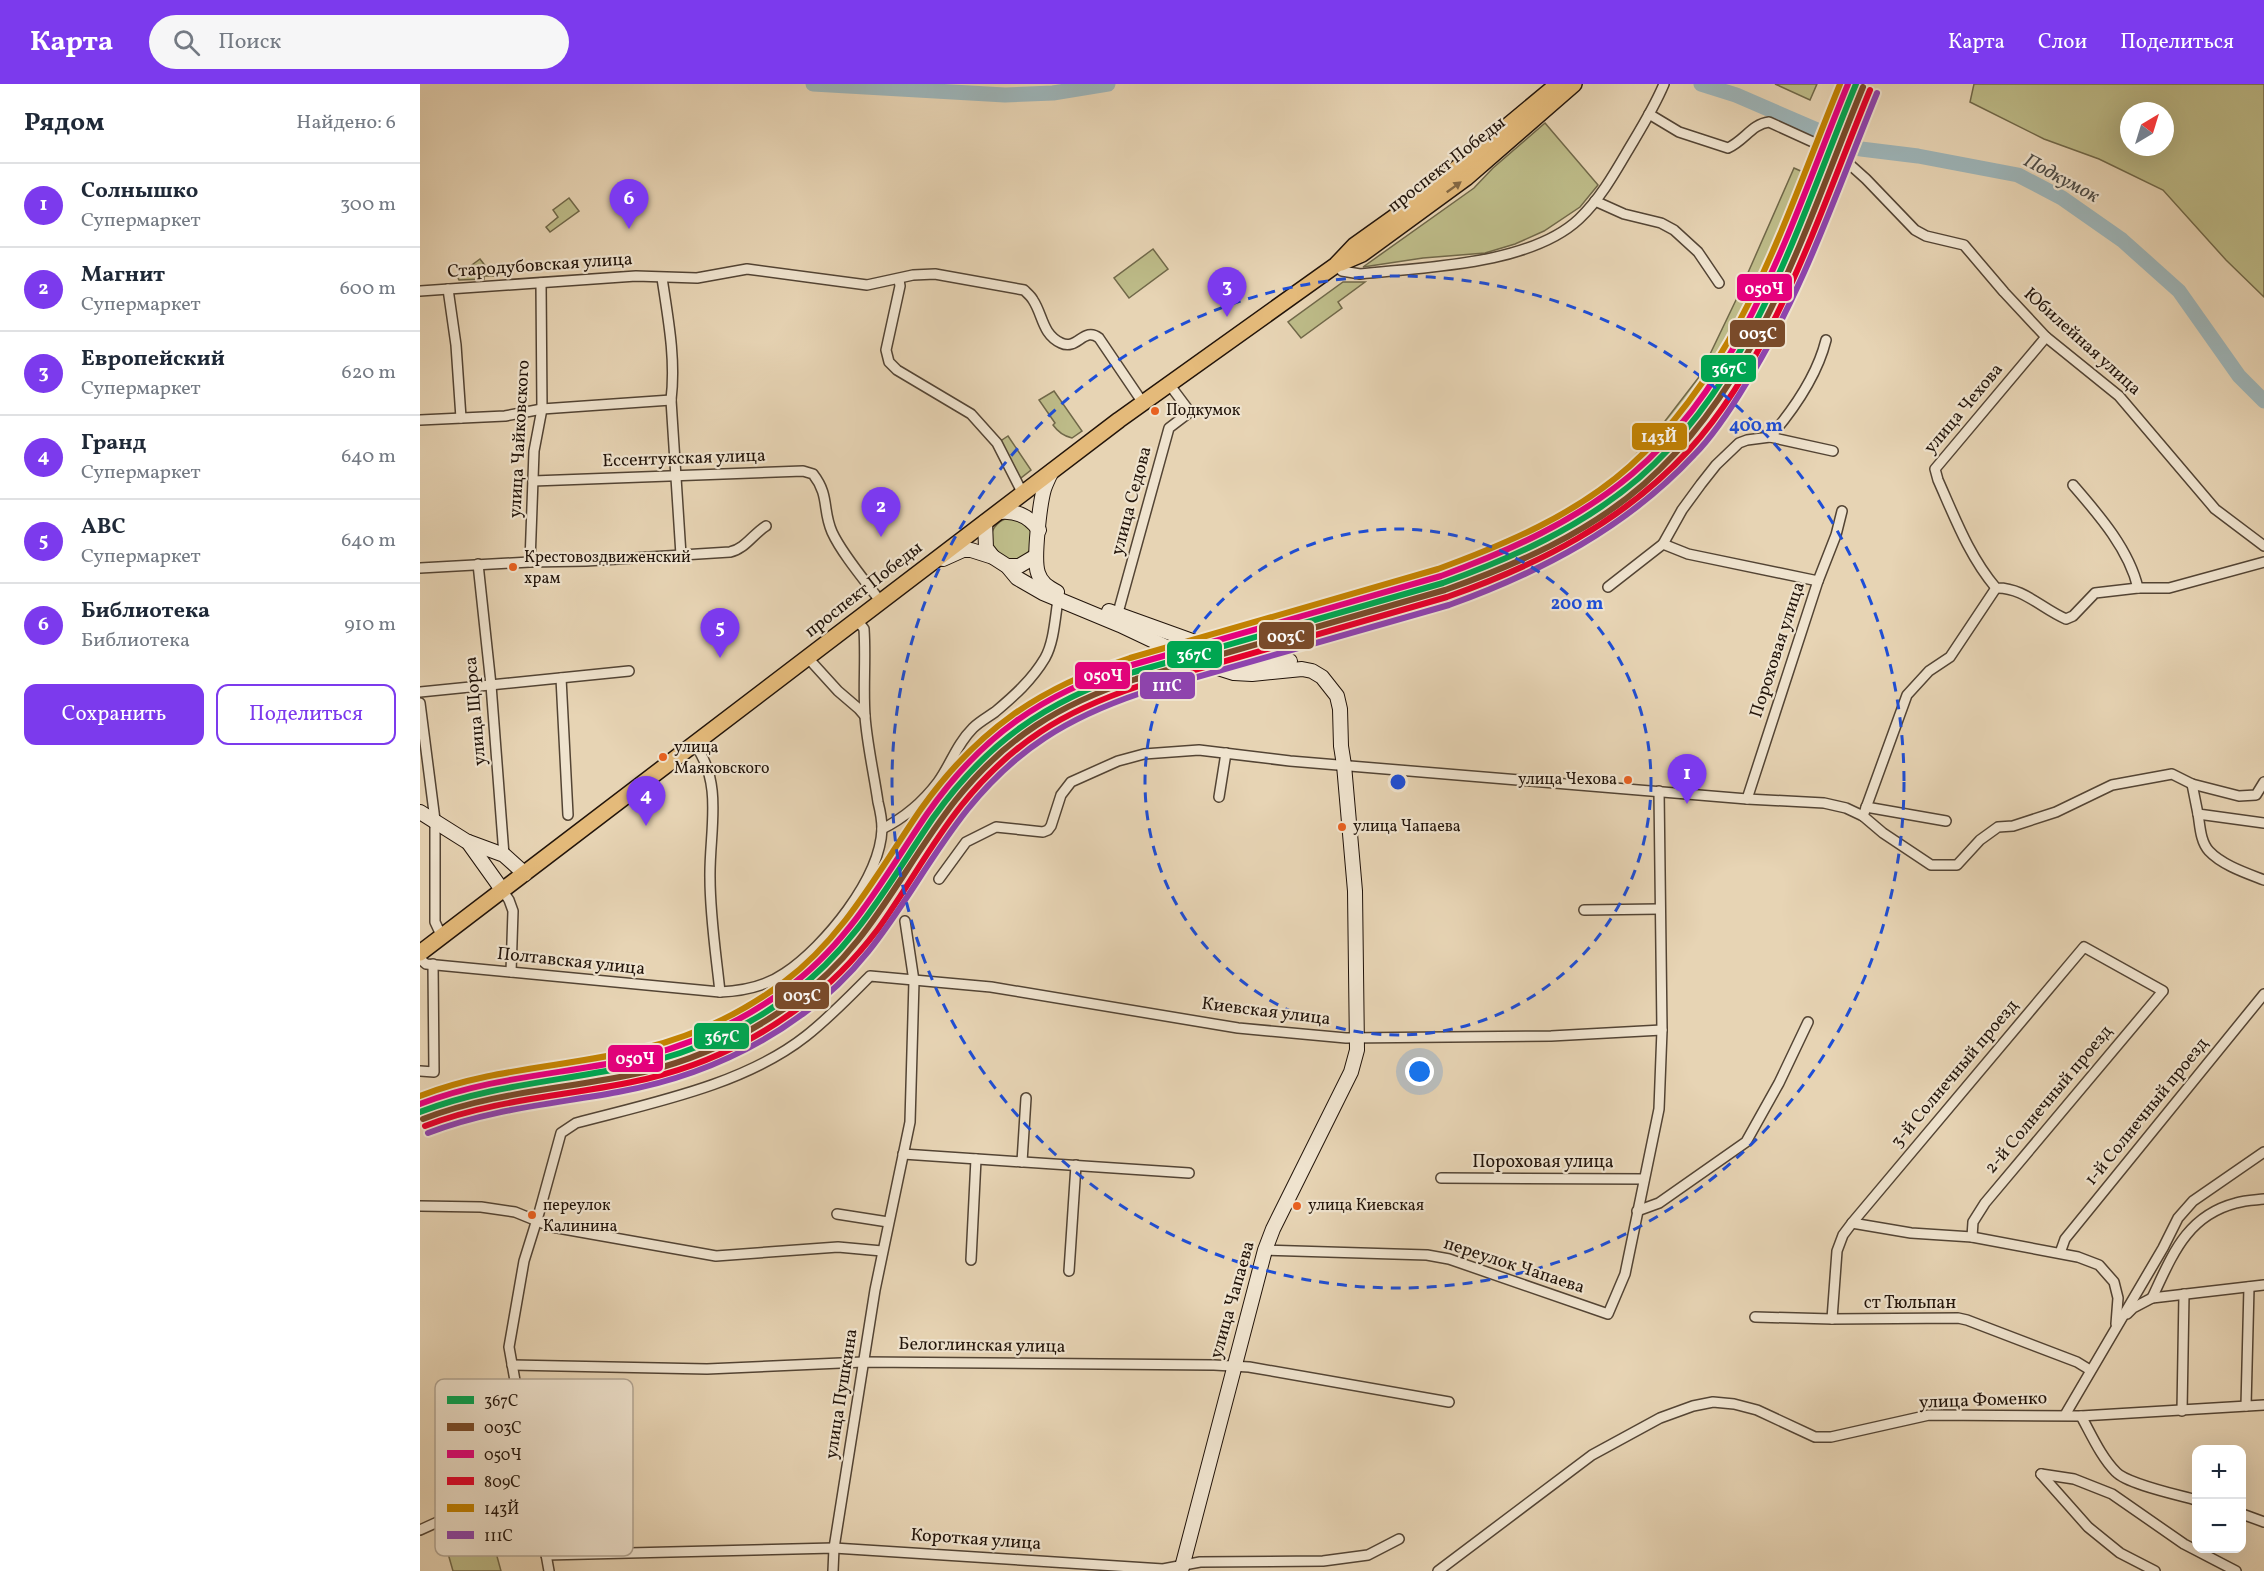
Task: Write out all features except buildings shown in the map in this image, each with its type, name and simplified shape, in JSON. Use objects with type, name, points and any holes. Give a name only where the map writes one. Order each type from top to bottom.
[{"type":"main road","name":"проспект Победы","points":[[1530,116],[1558,84]]},
{"type":"main road","name":"проспект Победы","points":[[420,953],[1052,471],[1336,265],[1355,245],[1574,84]]},
{"type":"main road","name":"улица Чапаева","points":[[1052,471],[1044,488],[1036,556],[1038,573],[1048,588],[1248,661],[1264,663],[1301,661],[1320,666],[1338,682],[1347,704],[1347,746],[1344,765]]},
{"type":"main road","points":[[999,512],[1014,511],[1021,514],[1039,530]]},
{"type":"main road","points":[[985,522],[987,548],[993,557]]},
{"type":"main road","name":"улица Чапаева","points":[[933,561],[947,558],[963,550],[993,557],[1017,578],[1058,600],[1120,625],[1196,662],[1234,673],[1252,674],[1302,669],[1312,671],[1326,682],[1337,696],[1355,891],[1358,1050],[1351,1072],[1265,1250],[1181,1568]]},
{"type":"main road","points":[[1006,566],[1019,566],[1036,556]]},
{"type":"main road","points":[[420,812],[466,841],[504,855],[525,874]]},
{"type":"main road","points":[[466,841],[502,891]]},
{"type":"street","points":[[1336,265],[1342,271],[1360,274],[1484,260],[1517,252],[1557,235],[1578,220],[1595,201],[1619,165],[1664,84]]},
{"type":"street","name":"Юбилейная улица","points":[[1649,114],[1679,132],[1728,148],[1738,144],[1761,123],[1769,122],[1837,153],[1916,230],[1926,236],[1964,245],[2046,337],[2119,396],[2215,508],[2264,546]]},
{"type":"street","points":[[1595,201],[1624,214],[1661,222],[1674,230],[1698,252],[1719,283]]},
{"type":"street","name":"Стародубовская улица","points":[[420,291],[636,276],[697,278],[747,269],[867,285],[913,275],[935,274],[1023,290],[1033,299],[1041,322],[1058,342],[1065,345],[1074,343],[1087,334],[1094,334],[1143,403]]},
{"type":"street","points":[[662,278],[674,381],[671,400],[681,555]]},
{"type":"street","points":[[899,279],[900,286],[886,350],[889,362],[897,370],[971,414],[997,443],[1023,494]]},
{"type":"street","name":"улица Чайковского","points":[[530,562],[534,451],[542,409],[541,283]]},
{"type":"street","points":[[448,289],[456,345],[461,418]]},
{"type":"street","name":"улица Чехова","points":[[1996,588],[1981,570],[1969,550],[1935,469],[2046,337]]},
{"type":"street","points":[[1770,437],[1798,400],[1822,357],[1826,340]]},
{"type":"street","name":"улица Седова","points":[[1119,609],[1169,428],[1191,412],[1169,384]]},
{"type":"street","points":[[420,420],[505,416],[542,409],[671,400]]},
{"type":"street","points":[[1608,586],[1663,544],[1682,510],[1716,465],[1739,443],[1770,437],[1833,451]]},
{"type":"street","name":"Ессентукская улица","points":[[533,481],[803,471],[813,474],[825,494],[826,514],[835,539],[881,602]]},
{"type":"street","points":[[2073,484],[2094,509],[2122,550],[2135,575],[2138,588]]},
{"type":"street","name":"Пороховая улица","points":[[1747,799],[1818,581],[1836,535],[1842,511]]},
{"type":"street","points":[[420,568],[586,561],[737,551],[756,532],[766,526]]},
{"type":"street","points":[[1663,544],[1688,554],[1818,581]]},
{"type":"street","points":[[1864,811],[1907,695],[1929,671],[1950,657],[1996,588],[2006,587],[2026,595],[2066,619],[2073,616],[2095,593],[2138,588],[2169,588],[2264,562]]},
{"type":"street","name":"улица Щорса","points":[[478,564],[491,686],[504,855]]},
{"type":"street","points":[[857,620],[864,629],[865,717],[882,829],[895,823],[919,804],[938,781],[957,747],[974,726],[1014,697],[1032,677],[1046,656],[1052,637],[1058,600]]},
{"type":"street","points":[[808,658],[837,691],[865,717]]},
{"type":"street","points":[[420,692],[629,671]]},
{"type":"street","points":[[561,678],[568,815]]},
{"type":"street","points":[[420,702],[435,820],[435,922],[442,937]]},
{"type":"street","points":[[695,744],[706,764],[713,789],[710,877],[720,992]]},
{"type":"street","points":[[939,879],[966,842],[996,827],[1043,832],[1048,830],[1052,826],[1061,795],[1071,782],[1118,761],[1144,754],[1199,750],[1344,765],[1747,799],[1824,803],[1864,811],[1946,821]]},
{"type":"street","points":[[1219,796],[1226,753]]},
{"type":"street","points":[[1864,811],[1883,833],[1931,865],[1957,865],[1980,840],[1998,827],[2013,826],[2056,812],[2112,785],[2172,774],[2192,784],[2239,796],[2256,795],[2264,782]]},
{"type":"street","points":[[2192,784],[2200,832],[2207,850],[2223,862],[2264,880]]},
{"type":"street","points":[[1638,1211],[1659,1109],[1662,1030],[1659,791]]},
{"type":"street","points":[[2198,814],[2264,823]]},
{"type":"street","name":"Полтавская улица","points":[[420,959],[426,964],[720,992],[761,986],[784,974],[815,947],[841,916],[863,884],[877,853],[882,829]]},
{"type":"street","points":[[502,891],[512,905],[513,911],[511,972]]},
{"type":"street","points":[[1584,910],[1660,909]]},
{"type":"street","name":"улица Пушкина","points":[[833,1571],[834,1548],[882,1251],[910,1122],[914,981],[905,921]]},
{"type":"street","name":"3-й Солнечный проезд","points":[[1832,1319],[1837,1251],[1843,1235],[2085,947],[2163,991]]},
{"type":"street","points":[[420,1071],[434,1072],[433,964]]},
{"type":"street","name":"Киевская улица","points":[[536,1222],[561,1133],[576,1123],[689,1093],[754,1068],[804,1037],[870,976],[991,987],[1238,1028],[1357,1038],[1551,1036],[1662,1030]]},
{"type":"street","name":"2-й Солнечный проезд","points":[[1972,1237],[1973,1222],[1985,1203],[2163,991]]},
{"type":"street","name":"1-й Солнечный проезд","points":[[2060,1252],[2065,1239],[2264,994]]},
{"type":"street","points":[[1638,1211],[1659,1203],[1746,1142],[1779,1083],[1808,1022]]},
{"type":"street","points":[[1022,1162],[1026,1098]]},
{"type":"street","points":[[2065,1415],[2115,1326],[2163,1248],[2178,1218],[2193,1201],[2264,1152]]},
{"type":"street","points":[[903,1154],[1189,1173]]},
{"type":"street","points":[[971,1260],[976,1159]]},
{"type":"street","points":[[1069,1271],[1076,1165]]},
{"type":"street","name":"Пороховая улица","points":[[1441,1178],[1644,1179]]},
{"type":"street","points":[[2152,1298],[2176,1245],[2190,1228],[2206,1216],[2235,1203],[2264,1199]]},
{"type":"street","points":[[420,1206],[481,1207],[515,1212],[552,1227],[716,1256],[838,1247],[882,1251]]},
{"type":"street","name":"переулок Чапаева","points":[[1265,1250],[1427,1255],[1449,1259],[1608,1314],[1625,1274],[1638,1211]]},
{"type":"street","points":[[837,1214],[888,1222]]},
{"type":"street","points":[[514,1379],[509,1347],[524,1261],[536,1222]]},
{"type":"street","points":[[1852,1222],[1911,1233],[1972,1237],[2060,1252],[2099,1265],[2114,1282],[2118,1298],[2115,1326]]},
{"type":"street","points":[[2115,1326],[2133,1308],[2152,1298],[2264,1285]]},
{"type":"street","points":[[2246,1406],[2249,1287]]},
{"type":"street","points":[[2182,1411],[2184,1294]]},
{"type":"street","name":"ст Тюльпан","points":[[1755,1317],[1968,1320],[2077,1362],[2090,1370]]},
{"type":"street","name":"Белоглинская улица","points":[[512,1365],[707,1369],[863,1362],[1234,1366],[1449,1402]]},
{"type":"street","name":"улица Фоменко","points":[[1438,1571],[1592,1455],[1660,1418],[1693,1406],[1713,1402],[1734,1404],[1757,1410],[1815,1437],[1831,1437],[1929,1415],[2081,1416],[2264,1405]]},
{"type":"street","points":[[2081,1416],[2117,1474],[2193,1499]]},
{"type":"street","points":[[2155,1571],[2120,1553],[2088,1527],[2041,1474],[2074,1479],[2112,1494],[2184,1544],[2236,1571]]},
{"type":"street","points":[[2246,1516],[2264,1522]]},
{"type":"street","points":[[420,1530],[435,1523]]},
{"type":"street","name":"Короткая улица","points":[[633,1553],[834,1548],[1158,1569],[1181,1568],[1200,1562],[1323,1561],[1368,1555],[1399,1539]]},
{"type":"street","points":[[546,1556],[549,1571]]},
{"type":"shaded area","points":[[1775,84],[1817,84],[1810,100]]},
{"type":"shaded area","points":[[1974,84],[2264,84],[2264,297],[2226,260],[2163,190],[2099,159],[2044,139],[1970,102]]},
{"type":"shaded area","points":[[1545,123],[1598,185],[1580,207],[1544,231],[1515,244],[1485,253],[1423,258],[1363,267],[1474,188],[1493,168]]},
{"type":"shaded area","points":[[1794,168],[1814,177],[1761,302],[1703,403],[1642,469],[1609,496],[1549,535],[1547,531],[1633,458],[1699,377],[1736,300]]},
{"type":"shaded area","points":[[569,198],[579,211],[550,232],[546,227],[558,217],[553,210]]},
{"type":"shaded area","points":[[1153,249],[1168,269],[1129,298],[1114,278]]},
{"type":"shaded area","points":[[480,259],[493,276],[484,276],[484,279],[459,280],[457,276]]},
{"type":"shaded area","points":[[1343,282],[1365,282],[1338,302],[1342,308],[1301,338],[1288,322]]},
{"type":"shaded area","points":[[1054,391],[1082,431],[1072,438],[1059,432],[1039,400]]},
{"type":"shaded area","points":[[1008,436],[1031,470],[1017,481],[999,442]]},
{"type":"shaded area","points":[[1012,518],[1027,524],[1033,539],[1027,554],[1012,560],[997,554],[991,539],[997,524]]},
{"type":"shaded area","points":[[1124,622],[1263,668],[1236,668],[1198,658]]},
{"type":"shaded area","points":[[449,1556],[497,1556],[501,1571],[453,1571]]},
{"type":"waterway","name":"Подкумок","points":[[813,84],[1005,95],[1053,93],[1108,84]]},
{"type":"waterway","name":"Подкумок","points":[[1701,84],[1736,95],[1861,149],[1918,156],[2018,175],[2062,198],[2122,240],[2179,291],[2239,376],[2264,401]]},
{"type":"transit line","name":"143Й","points":[[420,1096],[474,1079],[641,1049],[698,1031],[734,1014],[784,982],[806,964],[860,901],[942,781],[988,734],[1039,698],[1067,683],[1130,658],[1438,569],[1489,549],[1563,514],[1609,483],[1630,466],[1669,427],[1702,383],[1731,337],[1779,238],[1840,84]]},
{"type":"transit line","name":"050Ч","points":[[420,1104],[502,1081],[614,1063],[661,1052],[698,1038],[752,1012],[808,972],[828,952],[864,908],[948,786],[992,740],[1042,704],[1132,665],[1441,576],[1517,545],[1565,520],[1611,491],[1672,435],[1706,391],[1736,343],[1786,241],[1848,84]]},
{"type":"transit line","name":"367С","points":[[420,1112],[474,1095],[661,1059],[720,1037],[775,1006],[814,976],[835,956],[870,912],[933,818],[975,767],[1021,727],[1073,696],[1134,672],[1443,583],[1546,540],[1617,496],[1639,478],[1679,438],[1713,394],[1743,346],[1793,243],[1856,84]]},
{"type":"transit line","name":"003С","points":[[423,1119],[477,1102],[616,1078],[664,1067],[704,1053],[742,1035],[795,1001],[844,957],[882,907],[935,827],[974,778],[994,758],[1036,725],[1083,700],[1136,679],[1445,590],[1524,559],[1574,533],[1622,502],[1644,484],[1684,443],[1719,398],[1749,350],[1776,299],[1799,246],[1863,87]]},
{"type":"transit line","name":"809С","points":[[425,1126],[507,1103],[618,1085],[667,1074],[708,1059],[766,1030],[822,989],[861,950],[889,914],[961,806],[999,764],[1063,718],[1139,686],[1447,597],[1514,571],[1607,520],[1663,476],[1689,450],[1720,412],[1747,370],[1794,278],[1870,90]]},
{"type":"transit line","name":"111С","points":[[428,1133],[475,1118],[643,1087],[692,1073],[739,1053],[783,1028],[831,991],[854,968],[893,918],[947,837],[986,788],[1024,753],[1066,725],[1089,713],[1141,693],[1449,605],[1517,578],[1581,545],[1611,525],[1668,481],[1702,447],[1729,411],[1767,348],[1802,277],[1877,93]]},
{"type":"place","name":"Библиотека","points":[[629,229]]},
{"type":"place","name":"Европейский","points":[[1227,317]]},
{"type":"place","name":"Подкумок","points":[[1155,411]]},
{"type":"place","name":"Магнит","points":[[881,537]]},
{"type":"place","name":"Крестовоздвиженский храм","points":[[513,567]]},
{"type":"place","name":"ABC","points":[[720,658]]},
{"type":"place","name":"улица Маяковского","points":[[663,757]]},
{"type":"place","name":"улица Чехова","points":[[1628,780]]},
{"type":"place","name":"Солнышко","points":[[1687,804]]},
{"type":"place","name":"Гранд","points":[[646,826]]},
{"type":"place","name":"улица Чапаева","points":[[1342,827]]},
{"type":"place","name":"улица Киевская","points":[[1297,1206]]},
{"type":"place","name":"переулок Калинина","points":[[532,1215]]}]
